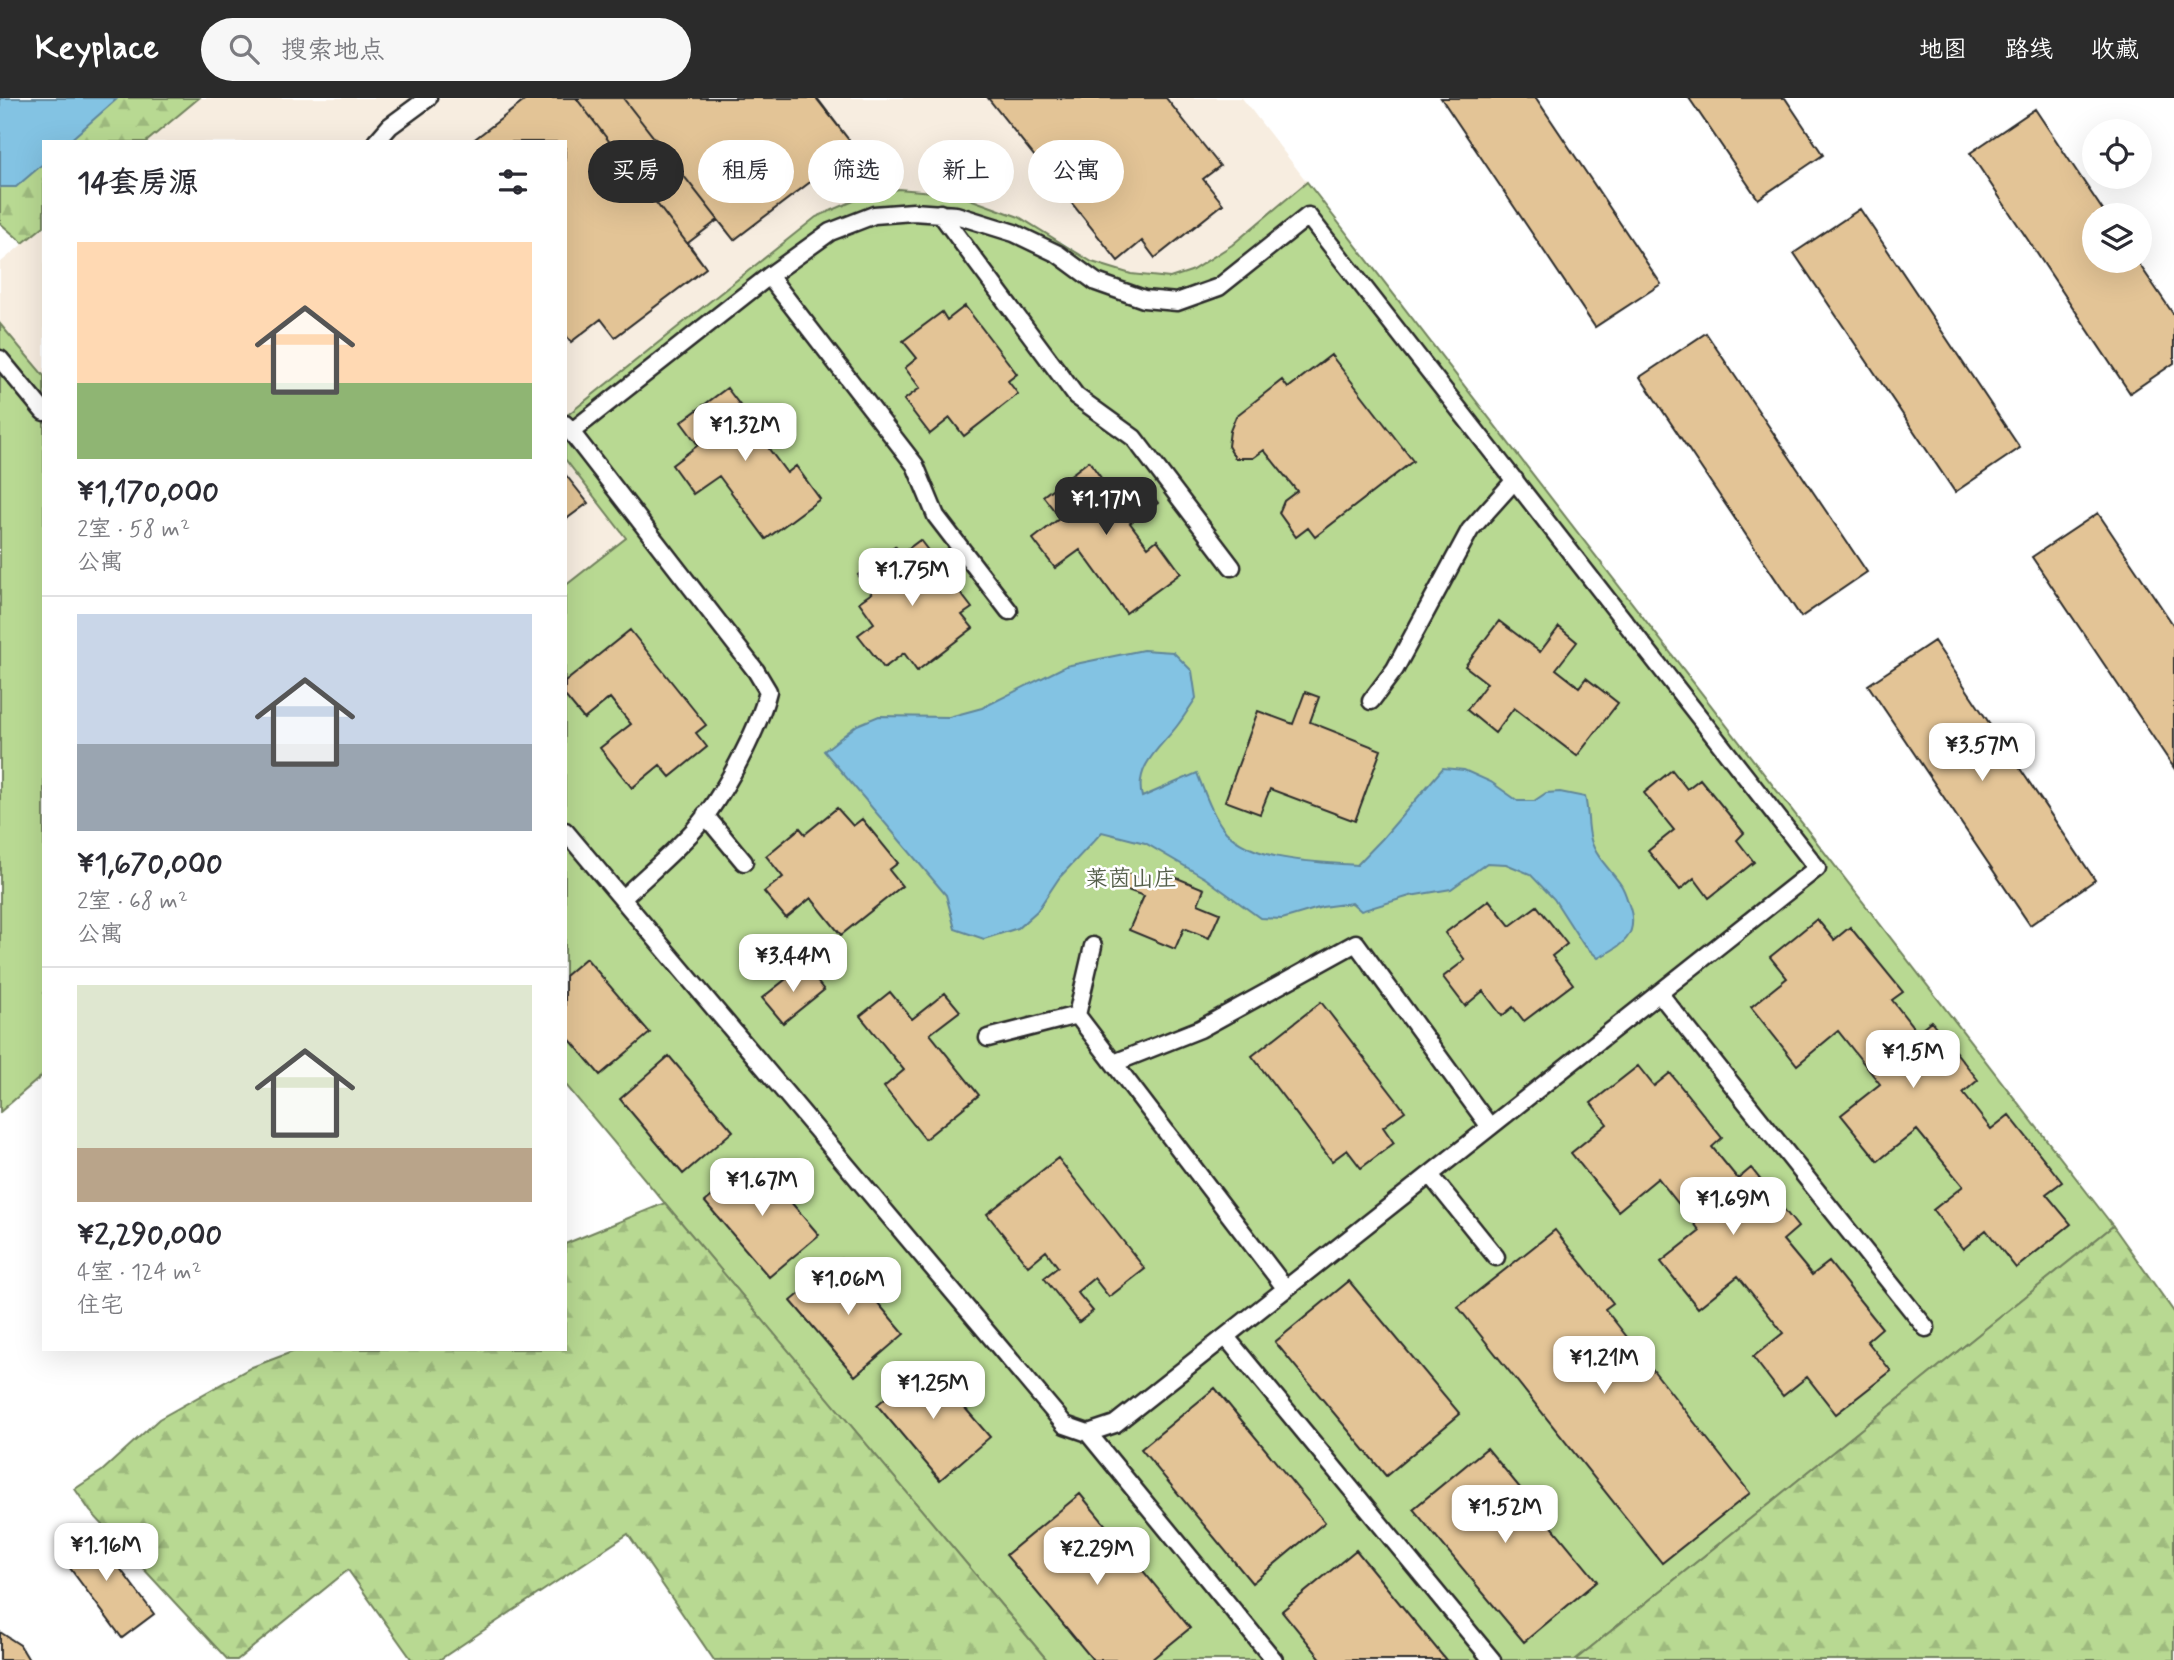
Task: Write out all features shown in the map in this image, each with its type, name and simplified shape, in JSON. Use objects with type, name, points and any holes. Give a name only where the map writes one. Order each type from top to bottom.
[{"type":"lane","points":[[378,140],[390,127],[428,98]]},
{"type":"lane","points":[[623,898],[695,830],[727,781],[763,712],[768,691],[756,671],[568,428],[769,275],[830,232],[874,215],[913,212],[956,215],[1014,233],[1058,254],[1097,282],[1144,299],[1177,302],[1219,287],[1308,216],[1817,869],[1115,1424],[1088,1433]]},
{"type":"lane","points":[[940,213],[1076,396],[1134,438],[1232,567]]},
{"type":"lane","points":[[769,275],[915,465],[936,516],[1009,611]]},
{"type":"lane","points":[[0,359],[42,410]]},
{"type":"lane","points":[[1371,701],[1395,669],[1470,530],[1515,480]]},
{"type":"lane","points":[[705,815],[744,862]]},
{"type":"lane","points":[[567,833],[1065,1425],[1088,1433],[1274,1660]]},
{"type":"lane","points":[[1114,1063],[1200,1029],[1356,943],[1490,1127]]},
{"type":"lane","points":[[1077,1015],[1093,946]]},
{"type":"lane","points":[[1659,993],[1926,1328]]},
{"type":"lane","points":[[988,1038],[1077,1015]]},
{"type":"lane","points":[[1077,1015],[1286,1289]]},
{"type":"lane","points":[[1430,1175],[1496,1257]]},
{"type":"lane","points":[[1226,1337],[1492,1660]]},
{"type":"shaded area","points":[[199,98],[1242,98],[1307,182],[1232,245],[1191,271],[1170,278],[1131,274],[1092,262],[1063,242],[871,203],[904,203],[904,140],[808,140],[808,203],[849,203],[815,217],[567,415],[567,140],[148,140]]},
{"type":"shaded area","points":[[42,228],[42,374],[0,324],[0,263]]},
{"type":"shaded area","points":[[567,463],[627,538],[567,584]]},
{"type":"green space","points":[[0,98],[199,98],[148,140],[42,140],[42,228],[23,243],[0,223]]},
{"type":"green space","name":"莱茵山庄","points":[[1307,182],[2113,1226],[1575,1660],[1047,1660],[567,1086],[567,584],[626,538],[567,462],[567,415],[816,217],[849,203],[904,203],[904,190],[918,191],[918,203],[981,203],[1019,217],[1092,262],[1131,274],[1170,278],[1191,271],[1232,245]]},
{"type":"green space","points":[[0,324],[42,374],[42,1076],[0,1112]]},
{"type":"green space","points":[[665,1203],[1047,1660],[714,1660],[628,1534],[439,1660],[412,1660],[348,1570],[237,1660],[228,1660],[90,1511],[75,1489],[102,1471],[159,1419],[252,1367],[295,1351],[567,1351],[567,1243]]},
{"type":"green space","points":[[2113,1226],[2174,1312],[2174,1660],[1575,1660]]},
{"type":"water","points":[[0,98],[118,98],[70,140],[42,140],[42,165],[16,187],[0,187]]},
{"type":"water","points":[[1143,650],[1173,652],[1192,671],[1196,698],[1180,723],[1145,766],[1142,797],[1197,773],[1217,818],[1226,832],[1238,842],[1288,859],[1357,865],[1443,768],[1464,770],[1491,782],[1518,801],[1534,801],[1546,793],[1560,792],[1585,797],[1593,847],[1621,885],[1632,915],[1627,938],[1615,949],[1598,958],[1583,944],[1554,899],[1530,874],[1506,864],[1487,863],[1451,889],[1410,896],[1361,911],[1352,903],[1322,907],[1282,919],[1260,918],[1205,878],[1145,843],[1102,832],[1059,878],[1037,911],[1018,928],[984,939],[955,929],[946,895],[824,751],[857,725],[879,716],[949,717],[982,708],[1066,666]]},
{"type":"building","points":[[528,98],[816,98],[849,140],[808,140],[808,184],[794,194],[794,140],[698,140],[698,203],[783,203],[734,240],[718,220],[688,243],[706,268],[615,337],[601,319],[571,342],[567,337],[567,140],[474,140]]},
{"type":"building","points":[[528,98],[576,98],[608,140],[588,140],[588,203],[656,203],[706,268],[615,337],[601,319],[571,342],[567,337],[567,140],[474,140]]},
{"type":"building","points":[[623,98],[817,98],[849,140],[808,140],[808,184],[794,194],[794,140],[698,140],[698,194],[684,176],[684,140],[656,140]]},
{"type":"building","points":[[988,98],[1166,98],[1220,166],[1203,179],[1223,204],[1155,258],[1142,241],[1118,261],[1072,203],[1124,203],[1124,140],[1028,140],[1028,148]]},
{"type":"building","points":[[1441,98],[1536,98],[1661,284],[1595,327]]},
{"type":"building","points":[[1689,98],[1785,98],[1823,155],[1758,199]]},
{"type":"building","points":[[2035,109],[2082,179],[2082,189],[2089,189],[2098,203],[2082,203],[2082,273],[2145,273],[2174,315],[2174,363],[2130,393],[1970,153]]},
{"type":"building","points":[[705,203],[783,203],[734,240]]},
{"type":"building","points":[[1860,209],[2020,448],[1955,492],[1794,253]]},
{"type":"building","points":[[965,306],[1017,374],[1008,381],[1018,394],[964,436],[950,418],[930,434],[904,400],[920,388],[905,368],[917,358],[903,341],[942,312],[947,320]]},
{"type":"building","points":[[1706,333],[1867,572],[1801,617],[1640,377]]},
{"type":"building","points":[[1331,355],[1413,461],[1315,537],[1308,528],[1296,537],[1279,513],[1284,501],[1297,491],[1264,450],[1253,458],[1235,458],[1228,446],[1230,431],[1236,416],[1282,380],[1288,388]]},
{"type":"building","points":[[727,388],[758,429],[783,410],[797,429],[769,449],[787,473],[796,466],[820,499],[766,539],[719,476],[693,494],[672,465],[698,445],[681,422]]},
{"type":"building","points":[[1089,461],[1119,503],[1144,484],[1158,503],[1130,523],[1148,547],[1157,540],[1181,573],[1126,613],[1080,550],[1055,568],[1033,539],[1060,518],[1043,496]]},
{"type":"building","points":[[567,477],[588,503],[567,519]]},
{"type":"building","points":[[567,477],[588,503],[567,519]]},
{"type":"building","points":[[2098,513],[2174,626],[2174,768],[2032,557]]},
{"type":"building","points":[[920,540],[972,608],[962,615],[973,628],[917,671],[904,653],[884,668],[858,635],[874,623],[859,602],[872,593],[858,575],[895,546],[901,554]]},
{"type":"building","points":[[1499,621],[1540,652],[1559,627],[1577,642],[1556,669],[1579,687],[1586,678],[1618,703],[1577,756],[1514,708],[1495,733],[1467,710],[1487,683],[1465,666]]},
{"type":"building","points":[[630,630],[706,725],[696,733],[707,747],[670,777],[660,765],[632,788],[600,748],[631,724],[610,698],[584,719],[567,698],[567,680]]},
{"type":"building","points":[[1934,641],[2095,880],[2030,925],[1868,685]]},
{"type":"building","points":[[1305,692],[1319,697],[1310,722],[1381,750],[1355,821],[1270,789],[1260,814],[1225,801],[1258,711],[1293,724]]},
{"type":"building","points":[[1672,770],[1687,789],[1700,779],[1744,833],[1737,840],[1754,862],[1709,898],[1694,878],[1680,890],[1648,851],[1674,830],[1644,793]]},
{"type":"building","points":[[837,808],[853,826],[862,819],[898,863],[889,870],[902,886],[841,935],[811,898],[786,918],[764,892],[783,877],[766,856],[800,828],[805,834]]},
{"type":"building","points":[[1160,871],[1204,889],[1198,904],[1220,913],[1209,938],[1184,928],[1175,949],[1129,930],[1144,896],[1119,887],[1125,872],[1155,884]]},
{"type":"building","points":[[1489,900],[1510,926],[1537,906],[1567,944],[1552,956],[1573,984],[1524,1021],[1513,1007],[1502,1016],[1483,991],[1465,1006],[1443,977],[1465,960],[1445,933]]},
{"type":"building","points":[[1817,919],[1834,940],[1850,927],[1903,992],[1892,1000],[1917,1032],[1931,1021],[1978,1080],[1963,1093],[1991,1129],[2009,1115],[2062,1182],[2046,1194],[2071,1224],[2016,1268],[1986,1230],[1963,1249],[1933,1210],[1963,1186],[1917,1130],[1878,1161],[1841,1115],[1880,1084],[1838,1031],[1797,1065],[1751,1007],[1787,978],[1770,957]]},
{"type":"building","points":[[586,958],[650,1033],[600,1075],[567,1036],[567,974]]},
{"type":"building","points":[[804,965],[824,990],[783,1023],[762,998]]},
{"type":"building","points":[[890,992],[912,1019],[945,993],[960,1011],[930,1034],[979,1095],[925,1139],[884,1087],[904,1070],[860,1016]]},
{"type":"building","points":[[1321,1002],[1405,1111],[1383,1127],[1394,1143],[1361,1168],[1347,1150],[1332,1161],[1252,1056]]},
{"type":"building","points":[[669,1056],[733,1131],[683,1174],[620,1099]]},
{"type":"building","points":[[1638,1066],[1654,1086],[1670,1073],[1722,1138],[1712,1147],[1738,1179],[1751,1168],[1798,1227],[1783,1240],[1812,1275],[1829,1262],[1882,1328],[1867,1341],[1891,1371],[1836,1414],[1807,1377],[1783,1396],[1753,1357],[1783,1333],[1738,1276],[1698,1308],[1661,1262],[1700,1231],[1658,1178],[1618,1211],[1571,1153],[1607,1124],[1591,1103]]},
{"type":"building","points":[[1058,1158],[1145,1269],[1109,1297],[1094,1278],[1077,1292],[1093,1311],[1079,1322],[1044,1278],[1058,1267],[1046,1251],[1028,1266],[987,1214]]},
{"type":"building","points":[[755,1160],[819,1235],[769,1277],[705,1202]]},
{"type":"building","points":[[1555,1230],[1613,1303],[1605,1309],[1750,1493],[1662,1563],[1458,1307]]},
{"type":"building","points":[[841,1259],[904,1334],[855,1376],[791,1301]]},
{"type":"building","points":[[1349,1281],[1460,1414],[1386,1476],[1275,1342]]},
{"type":"building","points":[[926,1363],[990,1437],[940,1480],[877,1405]]},
{"type":"building","points":[[1215,1388],[1325,1522],[1252,1583],[1141,1449]]},
{"type":"building","points":[[1487,1448],[1597,1581],[1524,1642],[1413,1509]]},
{"type":"building","points":[[1080,1494],[1190,1628],[1151,1660],[1093,1660],[1006,1555]]},
{"type":"building","points":[[90,1528],[154,1614],[122,1638],[58,1552]]},
{"type":"building","points":[[1356,1550],[1446,1660],[1322,1660],[1282,1611]]},
{"type":"building","points":[[0,1632],[20,1645],[29,1660],[0,1660]]}]
